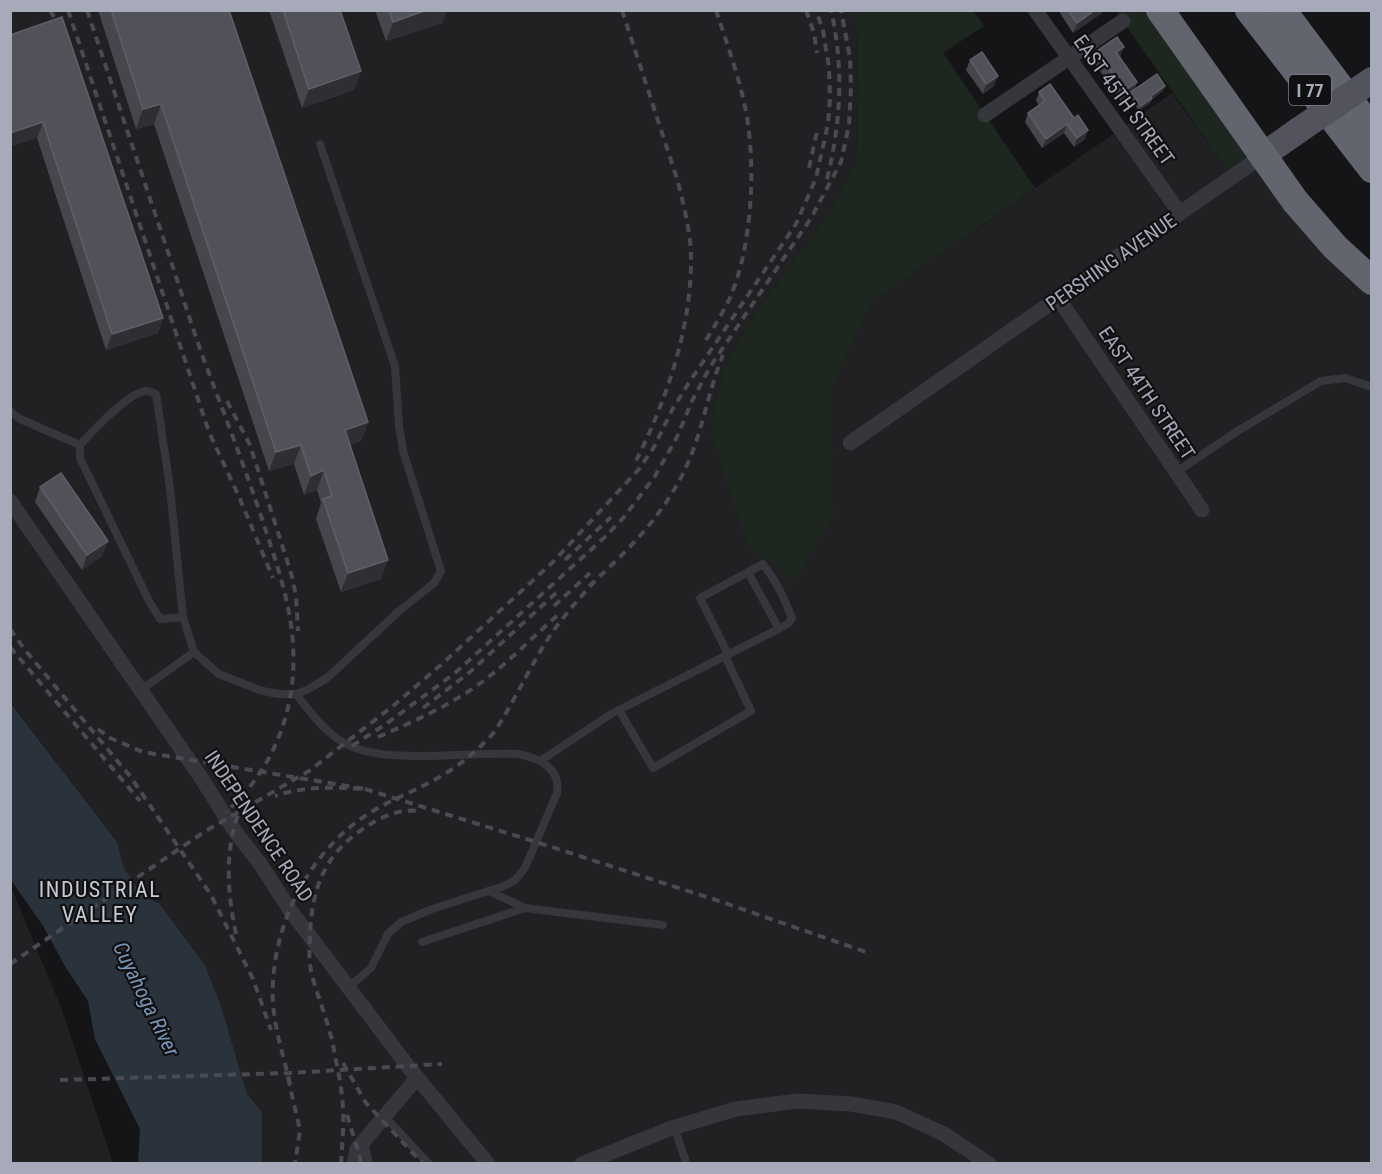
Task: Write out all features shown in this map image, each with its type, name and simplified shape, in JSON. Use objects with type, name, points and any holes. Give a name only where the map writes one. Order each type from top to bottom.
[{"type":"highway","points":[[1160,10],[1295,201],[1335,247],[1371,281]]},
{"type":"highway","name":"I 77","points":[[1249,10],[1371,170]]},
{"type":"highway","name":"I 77","points":[[1282,10],[1371,130]]},
{"type":"main road","name":"PERSHING AVENUE","points":[[1262,156],[1371,80]]},
{"type":"street","name":"EAST 45TH STREET","points":[[1035,10],[1180,213]]},
{"type":"street","points":[[985,115],[1123,21]]},
{"type":"street","name":"PERSHING AVENUE","points":[[850,443],[1262,156]]},
{"type":"street","name":"EAST 44TH STREET","points":[[1058,298],[1202,510]]},
{"type":"street","name":"INDEPENDENCE ROAD","points":[[10,501],[290,910],[417,1078],[488,1164]]},
{"type":"street","points":[[354,1164],[357,1149],[417,1078]]},
{"type":"street","points":[[582,1164],[674,1127],[736,1109],[797,1101],[851,1104],[896,1112],[944,1134],[988,1164]]},
{"type":"lane","points":[[183,617],[160,619],[149,601],[80,458],[80,445],[104,418],[139,393],[147,391],[156,394],[170,488],[183,617],[194,652],[219,674],[262,691],[296,694],[307,690],[327,678],[398,612],[434,583],[441,571],[403,451],[395,366],[320,144]]},
{"type":"lane","points":[[1175,473],[1236,432],[1321,381],[1345,378],[1371,387]]},
{"type":"lane","points":[[10,411],[20,419],[80,445]]},
{"type":"lane","points":[[540,761],[619,710],[727,655],[779,629],[788,624],[792,618],[777,582],[763,564],[700,598],[727,655],[751,711],[653,768],[619,710]]},
{"type":"lane","points":[[748,572],[779,629]]},
{"type":"lane","points":[[141,690],[194,652]]},
{"type":"lane","points":[[296,694],[329,732],[348,745],[363,750],[393,754],[512,753],[529,756],[554,772],[558,784],[557,793],[520,875],[510,883],[401,922],[388,934],[371,968],[349,987]]},
{"type":"lane","points":[[489,891],[525,908],[663,925]]},
{"type":"lane","points":[[422,942],[525,908]]},
{"type":"lane","points":[[384,1116],[429,1164]]},
{"type":"lane","points":[[674,1127],[685,1164]]},
{"type":"lane","points":[[364,1141],[369,1164]]},
{"type":"shaded area","points":[[10,11],[851,11],[858,35],[856,161],[825,219],[752,318],[723,369],[710,430],[834,515],[832,389],[872,302],[1172,93],[1232,177],[1262,156],[1371,281],[1371,1163],[262,1163],[262,1112],[247,1094],[221,1006],[205,965],[159,903],[143,896],[124,868],[117,842],[11,702]]},
{"type":"shaded area","points":[[851,11],[973,11],[984,26],[943,53],[1035,188],[872,302],[832,389],[834,515],[795,581],[748,545],[710,430],[723,369],[752,318],[825,219],[856,161],[858,36]]},
{"type":"shaded area","points":[[1116,11],[1160,11],[1262,156],[1232,177]]},
{"type":"shaded area","points":[[11,887],[62,1010],[113,1163],[11,1163]]},
{"type":"water","name":"Cuyahoga River","points":[[10,702],[117,842],[124,868],[143,896],[159,903],[205,965],[221,1006],[247,1094],[262,1112],[262,1163],[138,1163],[140,1129],[95,1039],[88,1001],[66,968],[43,926],[11,880]]},
{"type":"building","points":[[111,10],[229,10],[368,422],[345,430],[388,560],[348,573],[323,499],[332,496],[324,470],[311,476],[301,445],[276,452],[161,104],[143,109]]},
{"type":"building","points":[[283,10],[340,10],[361,71],[309,89]]},
{"type":"building","points":[[389,10],[427,10],[393,22]]},
{"type":"building","points":[[1068,10],[1095,10],[1077,23]]},
{"type":"building","points":[[62,17],[163,318],[112,334],[43,122],[10,133],[10,35]]},
{"type":"building","points":[[1117,37],[1124,47],[1116,52],[1137,82],[1124,91],[1097,51]]},
{"type":"building","points":[[982,52],[998,76],[986,84],[970,60]]},
{"type":"building","points":[[1157,74],[1165,86],[1141,106],[1131,92]]},
{"type":"building","points":[[1050,84],[1074,118],[1078,115],[1088,130],[1077,138],[1067,124],[1046,139],[1028,113],[1045,101],[1039,92]]},
{"type":"building","points":[[61,473],[108,541],[87,555],[40,487]]},
{"type":"railway","points":[[50,10],[63,34]]},
{"type":"railway","points":[[68,10],[209,432],[273,578]]},
{"type":"railway","points":[[87,10],[199,345],[266,531],[290,616],[293,669],[286,715],[279,736],[257,777],[226,812]]},
{"type":"railway","points":[[622,10],[678,182],[688,227],[691,255],[690,282],[682,336],[667,388],[635,463]]},
{"type":"railway","points":[[706,340],[729,300],[737,278],[748,229],[751,176],[751,150],[744,102],[716,10]]},
{"type":"railway","points":[[806,10],[814,33],[817,53]]},
{"type":"railway","points":[[10,964],[204,832],[309,771],[393,706],[553,562],[639,469],[654,447],[672,410],[690,381],[796,224],[816,178],[828,124],[830,99],[829,67],[823,31],[816,10]]},
{"type":"railway","points":[[827,179],[832,158],[839,95],[838,53],[831,10]]},
{"type":"railway","points":[[352,746],[455,673],[606,536],[624,517],[655,476],[677,437],[710,367],[811,218],[841,162],[849,125],[851,87],[850,58],[841,10]]},
{"type":"railway","points":[[809,168],[818,127]]},
{"type":"railway","points":[[589,586],[618,559],[657,516],[678,483],[693,452],[723,355]]},
{"type":"railway","points":[[227,401],[250,445],[291,573],[296,596],[298,631]]},
{"type":"railway","points":[[565,560],[611,517]]},
{"type":"railway","points":[[554,606],[590,573]]},
{"type":"railway","points":[[290,1084],[274,1014],[273,977],[277,950],[285,923],[308,874],[325,852],[365,816],[448,772],[488,739],[501,721],[549,637],[595,581]]},
{"type":"railway","points":[[423,708],[470,672],[557,592]]},
{"type":"railway","points":[[378,737],[437,710],[465,694],[509,660],[560,613]]},
{"type":"railway","points":[[10,629],[130,776],[211,895],[253,979],[271,1030]]},
{"type":"railway","points":[[10,647],[140,801]]},
{"type":"railway","points":[[98,729],[110,738],[143,752],[365,789],[308,789],[275,796]]},
{"type":"railway","points":[[365,789],[716,900],[866,952]]},
{"type":"railway","points":[[236,934],[229,870],[232,838],[241,807]]},
{"type":"railway","points":[[341,1164],[343,1115],[340,1085],[331,1036],[310,966],[311,922],[316,892],[328,865],[347,841],[388,815],[403,811],[419,811]]},
{"type":"railway","points":[[343,1063],[366,1103],[423,1164]]},
{"type":"railway","points":[[60,1080],[289,1073],[442,1064]]},
{"type":"railway","points":[[288,1078],[300,1130],[295,1164]]},
{"type":"railway","points":[[347,1115],[362,1164]]},
{"type":"district","name":"INDUSTRIAL VALLEY","points":[[100,902]]}]
